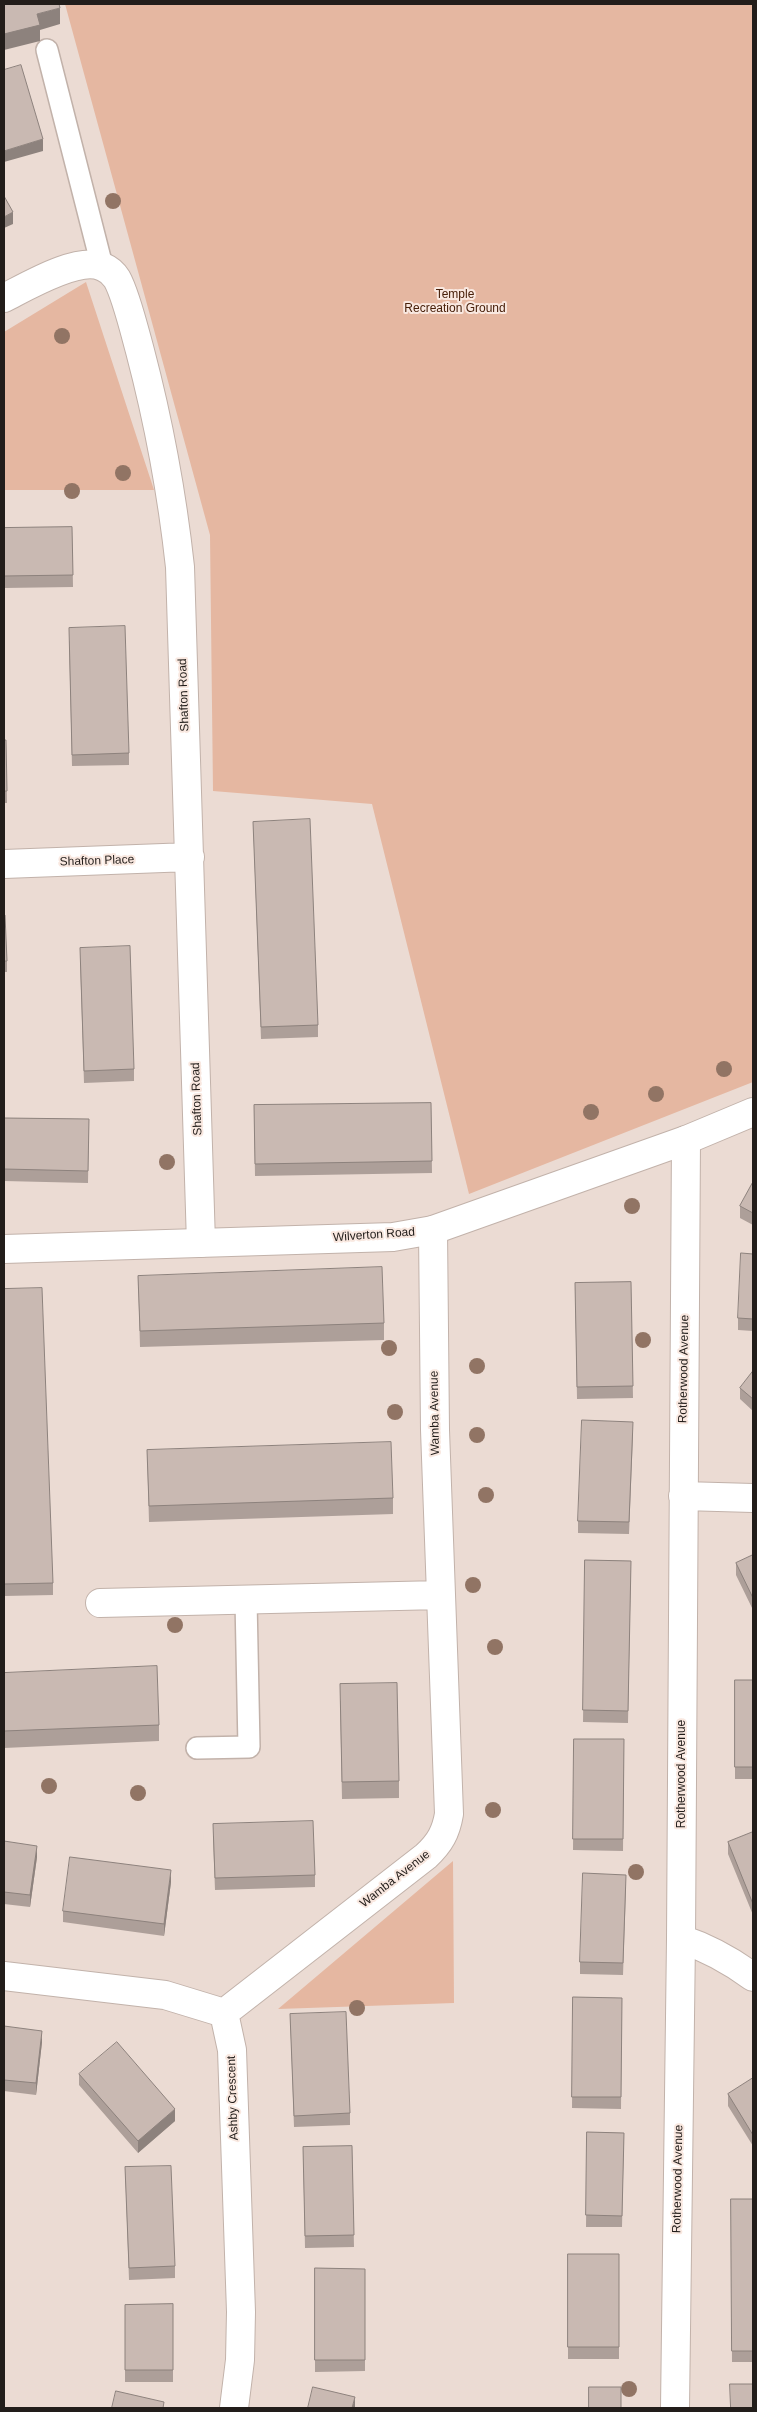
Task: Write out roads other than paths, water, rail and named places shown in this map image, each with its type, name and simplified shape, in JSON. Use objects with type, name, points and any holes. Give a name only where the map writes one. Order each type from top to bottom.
[{"type":"street","points":[[4,298],[62,270],[90,264],[102,266]]},
{"type":"street","name":"Shafton Road","points":[[102,266],[117,279],[133,327],[154,403],[174,506],[180,568],[201,1243]]},
{"type":"street","name":"Shafton Place","points":[[4,864],[190,857]]},
{"type":"street","name":"Wilverton Road","points":[[4,1250],[393,1236],[433,1230],[686,1140],[753,1112]]},
{"type":"street","name":"Rotherwood Avenue","points":[[675,2408],[681,1940],[686,1140]]},
{"type":"street","name":"Wamba Avenue","points":[[224,2012],[426,1856],[439,1844],[447,1829],[450,1814],[435,1430],[433,1230]]},
{"type":"street","points":[[683,1496],[753,1498]]},
{"type":"street","points":[[100,1603],[441,1595]]},
{"type":"street","points":[[681,1940],[704,1947],[728,1959],[753,1977]]},
{"type":"street","points":[[4,1976],[165,1995],[224,2012]]},
{"type":"street","name":"Ashby Crescent","points":[[224,2012],[232,2050],[241,2312],[240,2360],[234,2408]]},
{"type":"lane","points":[[47,50],[102,266]]},
{"type":"lane","points":[[197,1748],[249,1747],[246,1600]]},
{"type":"park label","name":"Temple Recreation Ground","points":[[455,302]]}]
